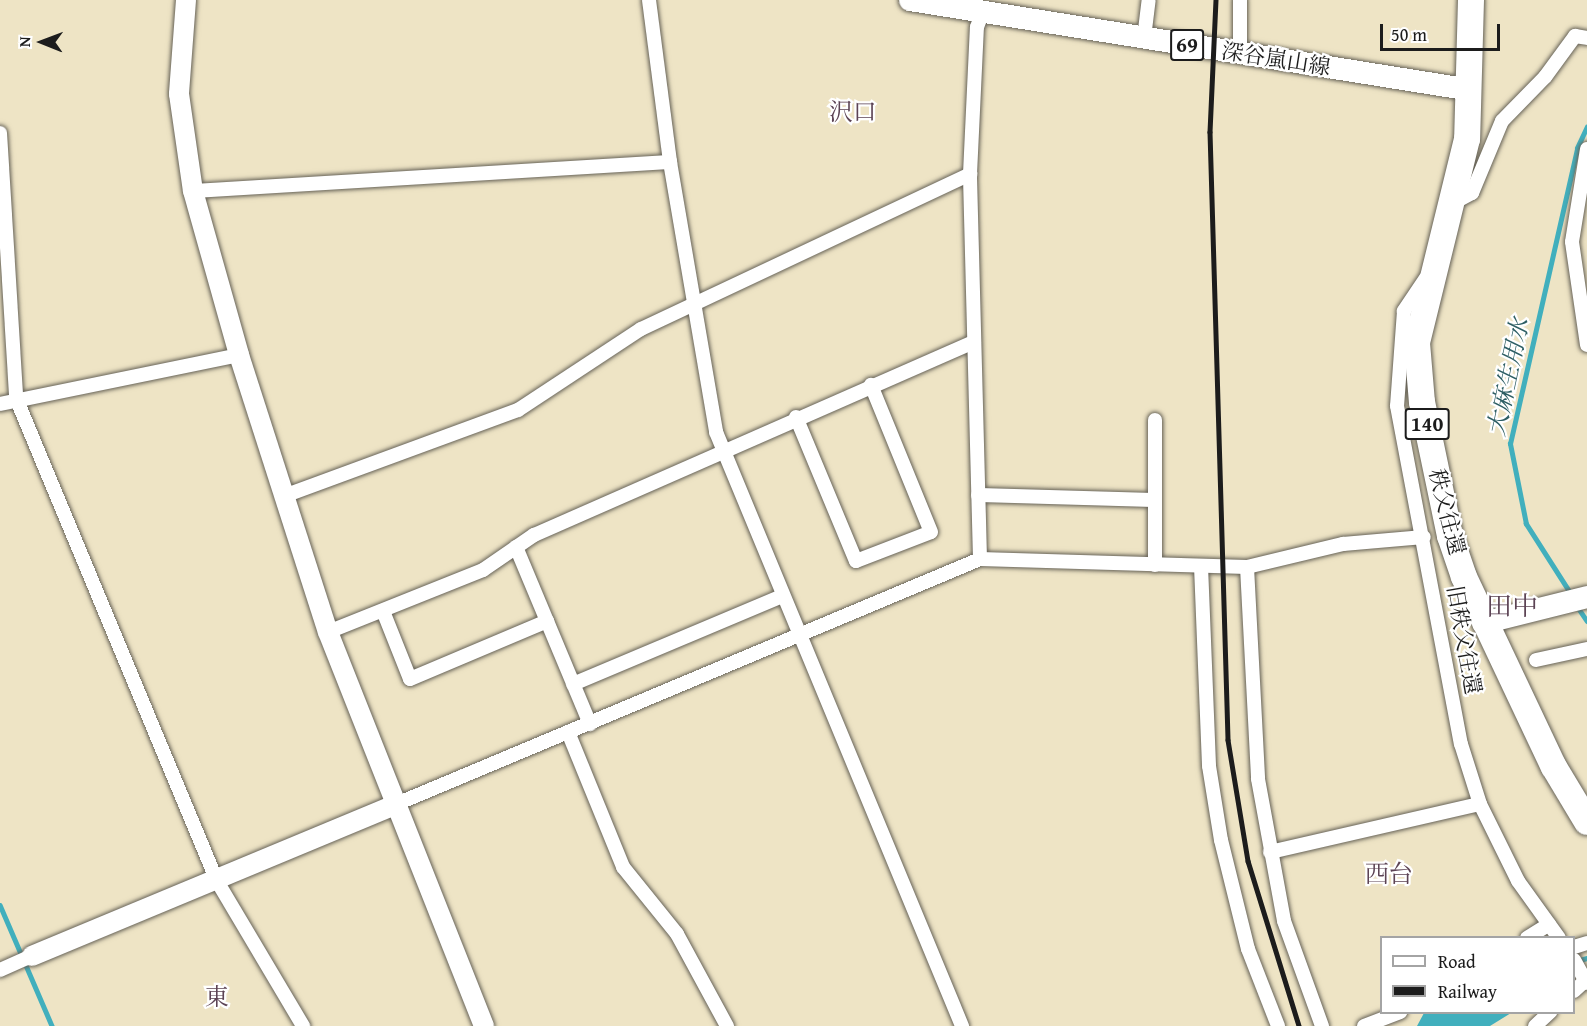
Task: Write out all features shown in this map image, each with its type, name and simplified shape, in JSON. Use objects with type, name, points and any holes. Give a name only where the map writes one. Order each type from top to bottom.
[{"type":"highway","name":"秩父往還","points":[[1472,0],[1465,89],[1467,139],[1433,266],[1417,343],[1422,402],[1450,536],[1483,623],[1587,822]]},
{"type":"main road","name":"深谷嵐山線","points":[[910,0],[1465,89]]},
{"type":"main road","points":[[1483,623],[1587,597]]},
{"type":"street","points":[[186,0],[179,94],[193,191],[239,355],[328,632],[394,805],[484,1026]]},
{"type":"street","points":[[649,0],[670,162],[723,448],[799,639],[962,1026]]},
{"type":"street","points":[[1144,38],[1149,0]]},
{"type":"street","points":[[1240,0],[1240,53]]},
{"type":"street","points":[[980,559],[970,174],[977,27],[982,11]]},
{"type":"street","points":[[1451,204],[1472,192],[1502,120],[1545,77],[1575,36],[1587,38]]},
{"type":"street","points":[[0,134],[16,398],[217,881],[303,1026]]},
{"type":"street","points":[[1587,149],[1581,224],[1572,242],[1587,345]]},
{"type":"street","points":[[193,191],[670,162]]},
{"type":"street","points":[[284,496],[518,410],[641,329],[970,174]]},
{"type":"street","name":"旧秩父往還","points":[[1433,266],[1404,311],[1398,348],[1397,406],[1424,537],[1461,744],[1480,804],[1518,881],[1558,936]]},
{"type":"street","points":[[328,632],[483,570],[516,547],[723,448],[973,342]]},
{"type":"street","points":[[0,405],[16,398],[239,355]]},
{"type":"street","points":[[796,417],[856,561],[931,532],[871,385]]},
{"type":"street","points":[[1155,420],[1155,565]]},
{"type":"street","points":[[978,495],[1155,500]]},
{"type":"street","points":[[0,970],[568,732],[799,639],[980,559],[1247,567],[1343,544],[1424,537]]},
{"type":"street","points":[[516,547],[590,723]]},
{"type":"street","points":[[1201,566],[1209,766],[1219,829],[1248,949],[1278,1026]]},
{"type":"street","points":[[1247,567],[1258,779],[1284,921],[1322,1026]]},
{"type":"street","points":[[573,684],[782,596]]},
{"type":"street","points":[[383,611],[410,680],[547,621]]},
{"type":"street","points":[[1536,660],[1587,650]]},
{"type":"street","points":[[568,732],[623,867],[677,934],[727,1026]]},
{"type":"street","points":[[1270,852],[1480,804]]},
{"type":"street","points":[[1530,936],[1549,924]]},
{"type":"street","points":[[1575,989],[1582,974]]},
{"type":"street","points":[[1364,1026],[1395,1014]]},
{"type":"street","points":[[1535,1026],[1548,1014]]},
{"type":"water","points":[[1423,1014],[1509,1014],[1490,1026],[1417,1026]]},
{"type":"waterway","name":"大麻生用水","points":[[1570,593],[1526,524],[1510,444],[1577,148],[1587,127]]},
{"type":"waterway","name":"大麻生用水","points":[[1577,606],[1587,621]]},
{"type":"waterway","points":[[0,905],[52,1026]]},
{"type":"waterway","name":"大麻生用水","points":[[1576,961],[1587,958]]},
{"type":"railway","points":[[1216,0],[1210,132],[1228,740],[1248,861],[1299,1026]]},
{"type":"district","name":"沢口","points":[[853,112]]},
{"type":"district","name":"田中","points":[[1512,606]]},
{"type":"district","name":"西台","points":[[1389,874]]},
{"type":"district","name":"東","points":[[217,997]]}]
